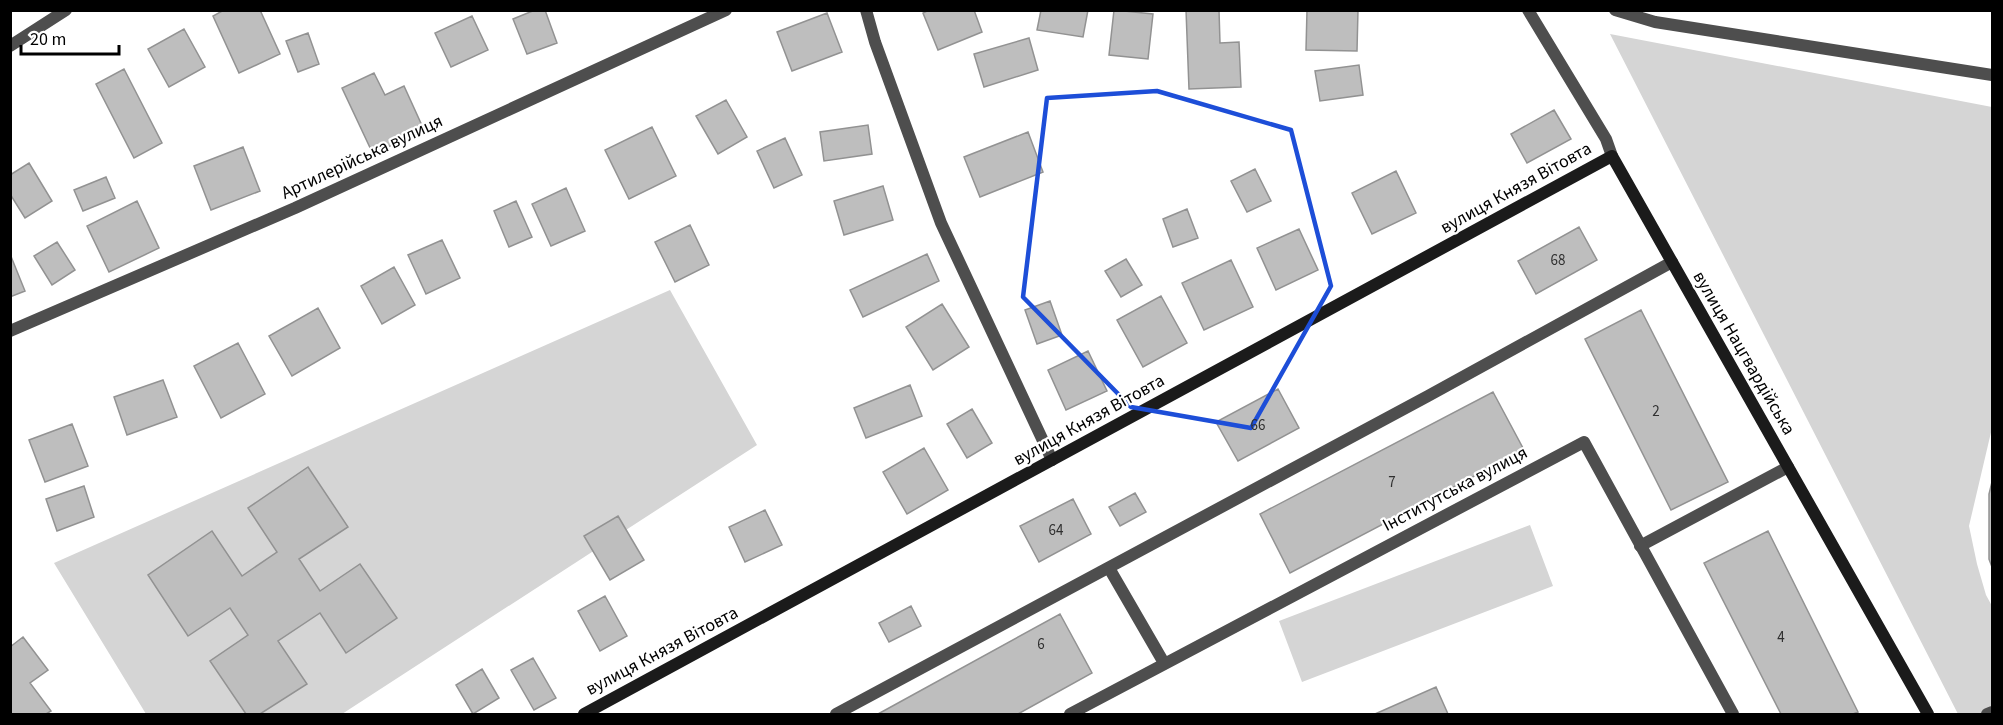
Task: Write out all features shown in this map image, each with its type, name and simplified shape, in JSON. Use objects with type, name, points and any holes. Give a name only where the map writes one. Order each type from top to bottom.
[{"type":"street","points":[[10,46],[66,10]]},
{"type":"street","name":"Артилерійська вулиця","points":[[10,331],[295,208],[726,10]]},
{"type":"street","points":[[866,10],[875,42],[941,223],[1052,460]]},
{"type":"street","name":"вулиця Нацгвардійська","points":[[1528,10],[1606,138],[1612,156],[1928,714]]},
{"type":"street","points":[[1615,10],[1992,75]]},
{"type":"street","name":"вулиця Князя Вітовта","points":[[584,714],[1612,156]]},
{"type":"street","points":[[836,714],[1672,262]]},
{"type":"street","name":"Інститутська вулиця","points":[[1070,714],[1584,442],[1732,714]]},
{"type":"street","points":[[1640,546],[1788,467]]},
{"type":"street","points":[[1109,568],[1164,663]]},
{"type":"street","points":[[1987,714],[1992,712]]},
{"type":"highlighted area","points":[[1157,91],[1291,130],[1331,286],[1251,428],[1131,407],[1023,297],[1047,98]]},
{"type":"shaded area","points":[[1610,34],[1992,107],[1992,428],[1969,526],[1977,564],[1986,595],[1992,606],[1992,714],[1958,714]]},
{"type":"shaded area","points":[[670,290],[757,445],[342,714],[146,714],[54,563]]},
{"type":"shaded area","points":[[1530,525],[1553,586],[1302,682],[1279,621]]},
{"type":"building","points":[[224,10],[260,10],[280,54],[239,73],[213,16]]},
{"type":"building","points":[[535,10],[545,10],[557,43],[527,54],[513,19]]},
{"type":"building","points":[[929,10],[974,10],[982,32],[938,50],[923,13]]},
{"type":"building","points":[[1041,10],[1088,10],[1083,37],[1037,30]]},
{"type":"building","points":[[1114,10],[1153,14],[1148,59],[1109,55]]},
{"type":"building","points":[[1186,10],[1219,10],[1220,43],[1239,42],[1241,87],[1189,89]]},
{"type":"building","points":[[1307,10],[1358,10],[1357,51],[1306,50]]},
{"type":"building","points":[[827,13],[842,52],[792,71],[777,32]]},
{"type":"building","points":[[472,16],[488,50],[451,67],[435,33]]},
{"type":"building","points":[[184,29],[205,67],[169,87],[148,49]]},
{"type":"building","points":[[308,33],[319,64],[298,72],[286,41]]},
{"type":"building","points":[[1029,38],[1038,70],[984,87],[974,54]]},
{"type":"building","points":[[1359,65],[1363,95],[1320,101],[1315,71]]},
{"type":"building","points":[[124,69],[162,143],[134,158],[96,84]]},
{"type":"building","points":[[374,73],[385,95],[404,86],[424,130],[373,154],[342,88]]},
{"type":"building","points":[[726,100],[747,137],[718,154],[696,116]]},
{"type":"building","points":[[1554,110],[1571,139],[1527,163],[1511,134]]},
{"type":"building","points":[[868,125],[872,154],[824,161],[820,132]]},
{"type":"building","points":[[652,127],[676,176],[629,199],[605,150]]},
{"type":"building","points":[[1028,132],[1043,172],[980,197],[964,157]]},
{"type":"building","points":[[785,138],[802,175],[774,188],[757,151]]},
{"type":"building","points":[[243,147],[260,191],[211,210],[194,166]]},
{"type":"building","points":[[29,163],[52,201],[25,218],[10,194],[10,175]]},
{"type":"building","points":[[1255,169],[1271,201],[1247,212],[1231,181]]},
{"type":"building","points":[[1396,171],[1416,213],[1372,234],[1352,193]]},
{"type":"building","points":[[106,177],[115,198],[83,211],[74,190]]},
{"type":"building","points":[[883,186],[893,220],[844,235],[834,201]]},
{"type":"building","points":[[566,188],[585,231],[551,246],[532,204]]},
{"type":"building","points":[[137,201],[159,248],[109,272],[87,226]]},
{"type":"building","points":[[516,201],[532,237],[509,247],[494,211]]},
{"type":"building","points":[[1187,209],[1198,238],[1173,247],[1163,219]]},
{"type":"building","points":[[690,225],[709,265],[675,282],[655,242]]},
{"type":"building","points":[[1579,227],[1597,260],[1536,294],[1518,261]]},
{"type":"building","points":[[1299,229],[1318,270],[1276,290],[1257,248]]},
{"type":"building","points":[[442,240],[460,278],[426,294],[408,255]]},
{"type":"building","points":[[57,242],[75,270],[52,285],[34,256]]},
{"type":"building","points":[[10,254],[25,291],[10,297]]},
{"type":"building","points":[[927,254],[939,281],[863,317],[850,290]]},
{"type":"building","points":[[1126,259],[1142,285],[1121,297],[1105,271]]},
{"type":"building","points":[[1231,260],[1253,307],[1204,330],[1182,283]]},
{"type":"building","points":[[394,267],[415,305],[382,324],[361,286]]},
{"type":"building","points":[[1161,296],[1187,343],[1143,367],[1117,320]]},
{"type":"building","points":[[1050,301],[1062,335],[1037,344],[1025,310]]},
{"type":"building","points":[[942,304],[969,347],[933,370],[906,327]]},
{"type":"building","points":[[318,308],[340,348],[292,376],[269,336]]},
{"type":"building","points":[[1641,310],[1728,482],[1671,510],[1585,339]]},
{"type":"building","points":[[238,343],[265,394],[221,418],[194,366]]},
{"type":"building","points":[[1088,351],[1107,391],[1066,410],[1048,370]]},
{"type":"building","points":[[163,380],[177,417],[127,435],[114,397]]},
{"type":"building","points":[[910,385],[922,416],[866,438],[854,408]]},
{"type":"building","points":[[1278,389],[1299,428],[1238,461],[1216,422]]},
{"type":"building","points":[[1493,392],[1524,450],[1290,573],[1260,514]]},
{"type":"building","points":[[972,409],[992,443],[967,458],[947,424]]},
{"type":"building","points":[[72,424],[88,466],[45,482],[29,440]]},
{"type":"building","points":[[924,448],[948,490],[907,514],[883,472]]},
{"type":"building","points":[[308,467],[348,527],[299,559],[320,591],[360,564],[397,618],[346,653],[320,613],[278,641],[307,684],[260,714],[246,714],[210,661],[248,635],[230,608],[188,636],[148,575],[212,531],[242,576],[277,552],[248,508]]},
{"type":"building","points":[[1992,482],[1992,567],[1989,559],[1989,494]]},
{"type":"building","points":[[84,486],[94,517],[57,531],[46,499]]},
{"type":"building","points":[[1135,493],[1146,512],[1120,526],[1109,507]]},
{"type":"building","points":[[1073,499],[1091,534],[1039,562],[1020,526]]},
{"type":"building","points":[[765,510],[782,545],[745,562],[729,527]]},
{"type":"building","points":[[618,516],[644,560],[610,580],[584,536]]},
{"type":"building","points":[[1768,531],[1858,712],[1853,714],[1781,714],[1704,563]]},
{"type":"building","points":[[605,596],[627,636],[600,651],[578,611]]},
{"type":"building","points":[[911,606],[921,626],[889,642],[879,623]]},
{"type":"building","points":[[1060,614],[1092,673],[1018,714],[878,714]]},
{"type":"building","points":[[23,637],[48,670],[30,683],[51,711],[46,714],[10,714],[10,647]]},
{"type":"building","points":[[533,658],[556,698],[534,710],[511,670]]},
{"type":"building","points":[[482,669],[499,698],[473,714],[456,685]]},
{"type":"building","points":[[1436,687],[1448,714],[1375,714]]}]
